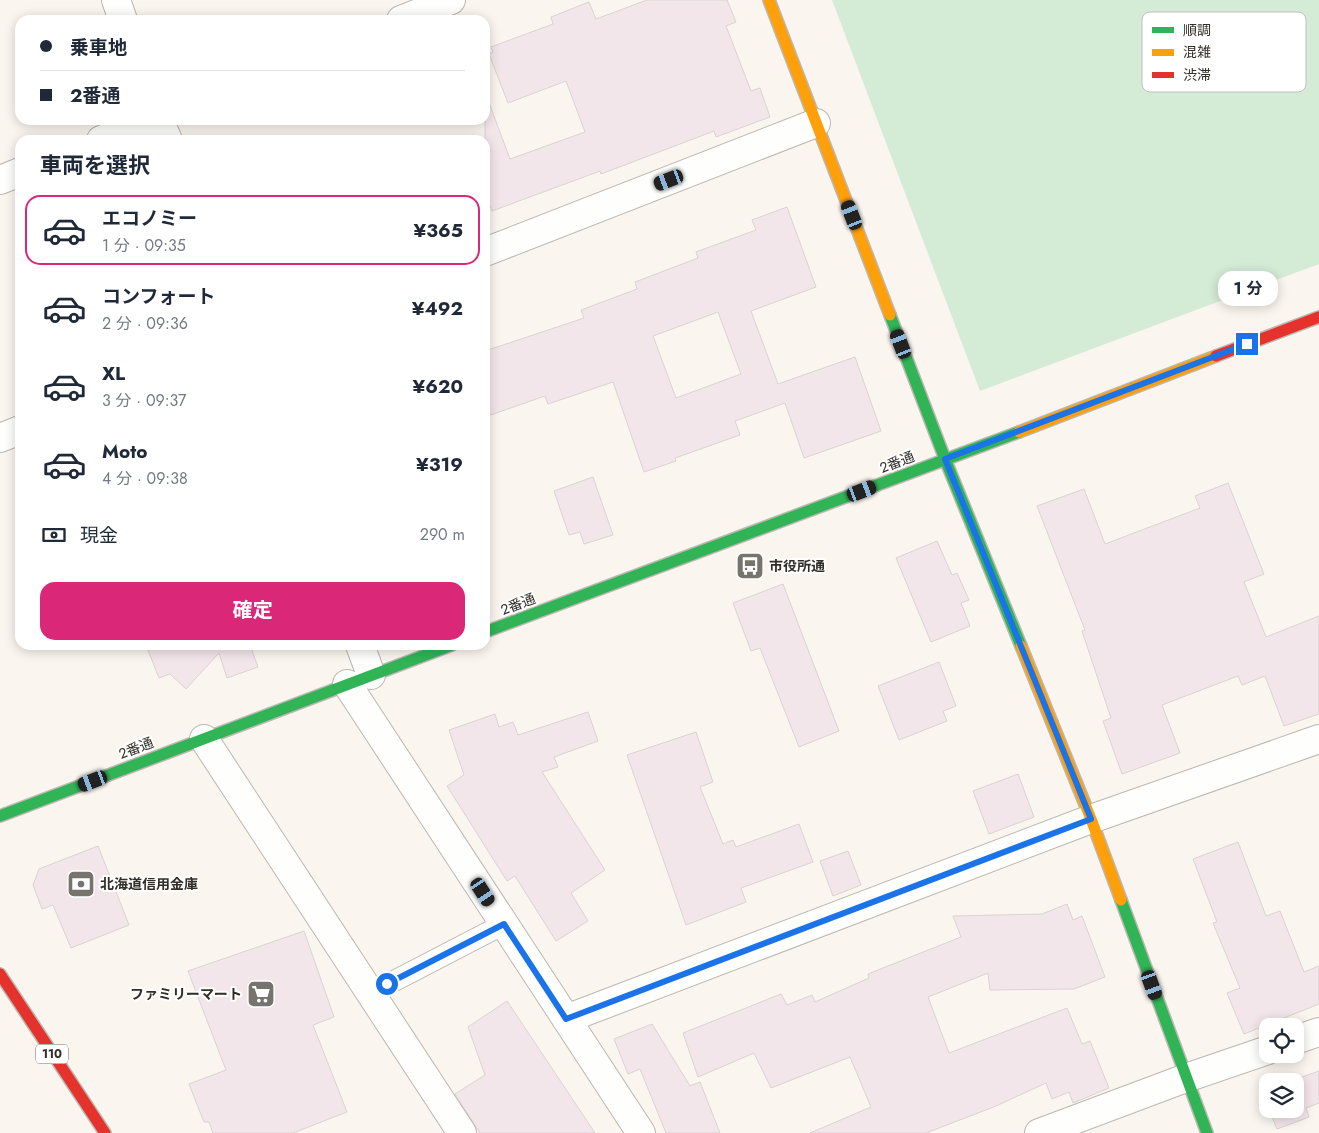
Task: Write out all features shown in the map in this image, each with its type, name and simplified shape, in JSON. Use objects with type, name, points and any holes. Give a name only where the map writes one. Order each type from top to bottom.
[{"type":"street","points":[[116,0],[121,15]]},
{"type":"street","points":[[414,15],[451,0]]},
{"type":"street","points":[[769,0],[945,459],[1091,819],[1207,1133]]},
{"type":"street","points":[[490,250],[816,123]]},
{"type":"street","points":[[114,135],[139,125]]},
{"type":"street","points":[[0,180],[15,174]]},
{"type":"street","name":"2番通","points":[[490,630],[1319,317]]},
{"type":"street","points":[[0,438],[15,432]]},
{"type":"street","points":[[360,650],[359,680],[504,924],[640,1133]]},
{"type":"street","name":"2番通","points":[[0,816],[439,650]]},
{"type":"street","points":[[204,739],[462,1133]]},
{"type":"street","points":[[566,1019],[1091,819],[1319,739]]},
{"type":"street","name":"110","points":[[0,974],[104,1133]]},
{"type":"street","points":[[1304,1037],[1319,1032]]},
{"type":"street","points":[[1039,1133],[1259,1053]]},
{"type":"lane","points":[[370,993],[504,924]]},
{"type":"green space","points":[[832,0],[1319,0],[1319,264],[980,391]]},
{"type":"building","points":[[647,0],[727,0],[736,22],[726,26],[751,91],[760,88],[770,117],[716,137],[714,131],[601,174],[600,171],[492,211],[490,206],[490,135],[485,135],[485,125],[490,125],[490,105],[510,159],[585,132],[566,81],[508,103],[490,57],[490,54],[493,52],[491,47],[553,24],[551,17],[589,2],[596,19]]},
{"type":"building","points":[[787,207],[816,287],[751,311],[778,384],[855,357],[881,431],[804,458],[785,403],[735,421],[740,435],[675,458],[676,461],[644,472],[613,382],[548,404],[545,396],[490,415],[490,349],[584,318],[581,310],[637,289],[635,282],[698,258],[696,252],[756,230],[752,220]],"holes":[[[718,312],[741,374],[676,398],[653,336]]]},
{"type":"building","points":[[593,477],[613,535],[584,544],[580,532],[569,535],[554,491]]},
{"type":"building","points":[[1228,483],[1264,574],[1244,582],[1266,637],[1319,616],[1319,714],[1284,726],[1265,676],[1242,685],[1238,676],[1162,705],[1180,753],[1122,774],[1103,721],[1111,718],[1082,631],[1085,630],[1037,506],[1084,489],[1105,544],[1200,508],[1195,496]]},
{"type":"building","points":[[937,541],[952,575],[957,573],[969,600],[961,603],[970,626],[931,642],[896,558]]},
{"type":"building","points":[[783,584],[839,731],[799,747],[760,648],[751,651],[733,603]]},
{"type":"building","points":[[148,650],[252,650],[258,667],[227,678],[219,653],[186,689],[170,674],[159,678]]},
{"type":"building","points":[[939,662],[956,706],[943,711],[947,721],[899,740],[878,686]]},
{"type":"building","points":[[588,712],[598,741],[554,757],[558,767],[542,772],[605,870],[571,893],[588,921],[556,941],[515,876],[507,881],[447,786],[464,775],[449,730],[495,714],[499,727],[513,722],[518,735]]},
{"type":"building","points":[[696,732],[713,782],[700,787],[723,844],[733,840],[736,847],[799,824],[813,862],[741,888],[746,902],[686,925],[627,755]]},
{"type":"building","points":[[1018,774],[1034,817],[989,834],[973,791]]},
{"type":"building","points":[[1238,842],[1266,916],[1280,911],[1304,972],[1319,966],[1319,1004],[1284,1018],[1259,1018],[1259,1028],[1244,1034],[1227,993],[1240,988],[1213,923],[1217,922],[1193,859]]},
{"type":"building","points":[[98,846],[129,925],[71,948],[53,905],[42,909],[33,885],[39,869]]},
{"type":"building","points":[[848,851],[861,885],[833,896],[820,861]]},
{"type":"building","points":[[1067,904],[1073,920],[1082,916],[1105,977],[1074,989],[990,990],[988,973],[928,997],[949,1053],[1067,1008],[1082,1044],[1090,1041],[1109,1088],[1073,1103],[1069,1092],[1052,1099],[1046,1083],[996,1106],[926,1133],[810,1133],[871,1107],[850,1057],[771,1088],[754,1053],[698,1077],[683,1033],[781,994],[787,1005],[812,995],[815,1002],[869,978],[868,974],[961,937],[953,916],[1042,914]]},
{"type":"building","points":[[304,931],[334,1017],[313,1025],[347,1112],[293,1133],[213,1133],[209,1122],[204,1122],[189,1084],[226,1070],[188,971]]},
{"type":"building","points":[[507,1001],[595,1133],[480,1133],[455,1094],[485,1075],[468,1027]]},
{"type":"building","points":[[652,1024],[690,1086],[700,1082],[720,1133],[666,1133],[640,1069],[628,1074],[614,1039]]},
{"type":"building","points":[[1319,1071],[1319,1103],[1306,1108],[1309,1117],[1277,1129],[1273,1118],[1304,1118],[1304,1076]]},
{"type":"traffic: fast","points":[[890,315],[945,459],[1021,646]]},
{"type":"traffic: fast","points":[[490,630],[1019,432]]},
{"type":"traffic: fast","points":[[0,816],[439,650]]},
{"type":"traffic: fast","points":[[1121,900],[1207,1133]]},
{"type":"traffic: slow","points":[[769,0],[890,315]]},
{"type":"traffic: slow","points":[[1019,432],[1216,356]]},
{"type":"traffic: slow","points":[[1021,646],[1091,819],[1121,900]]},
{"type":"traffic: jam","points":[[1216,356],[1319,317]]},
{"type":"traffic: jam","points":[[0,974],[105,1133]]},
{"type":"place","name":"市役所通","points":[[750,566]]},
{"type":"place","name":"北海道信用金庫","points":[[81,884]]},
{"type":"place","name":"ファミリーマート","points":[[261,994]]},
{"type":"route","points":[[387,984],[504,924],[566,1019],[1091,819],[945,459],[1247,344]]}]
